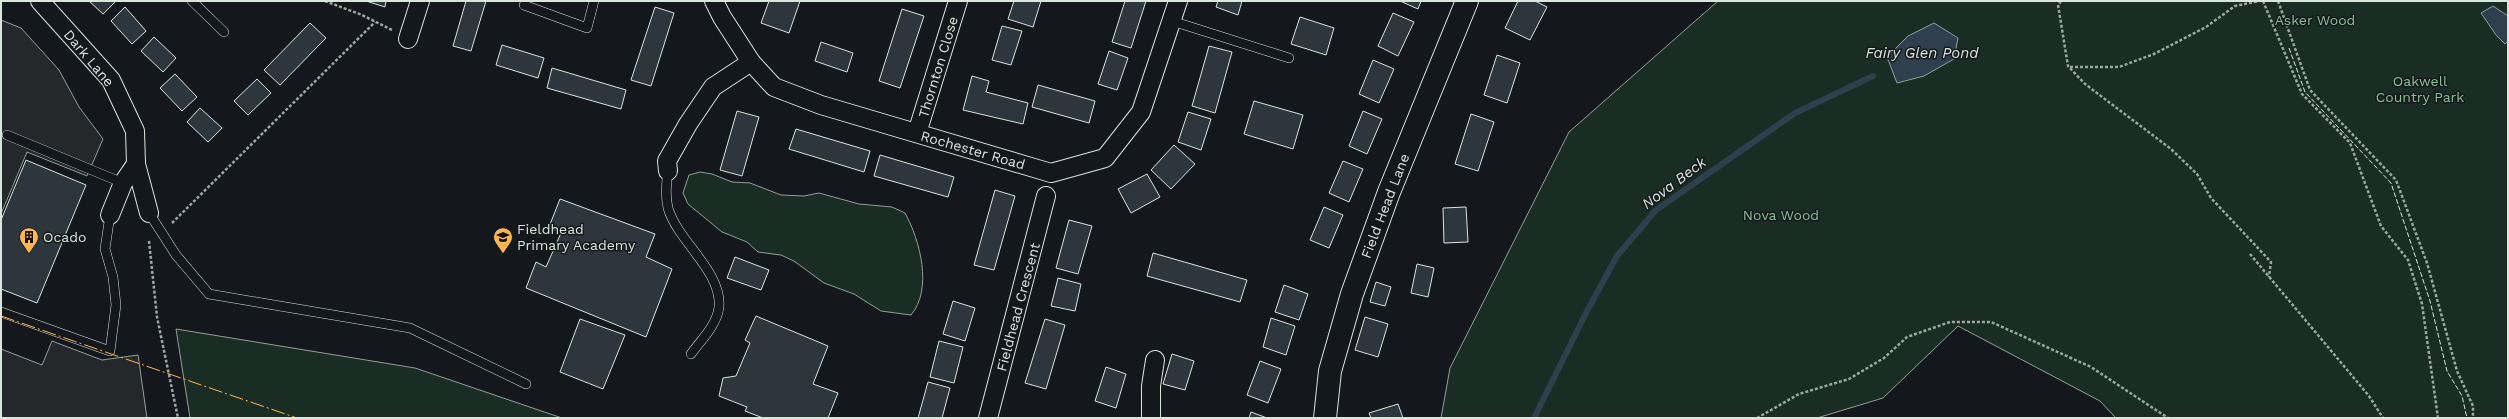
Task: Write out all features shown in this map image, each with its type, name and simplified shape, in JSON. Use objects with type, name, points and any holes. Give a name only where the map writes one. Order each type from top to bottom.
[{"type":"main road","name":"Field Head Lane","points":[[1325,418],[1330,371],[1352,294],[1389,192],[1467,1]]},
{"type":"street","name":"Dark Lane","points":[[40,1],[111,80],[135,131],[136,164],[149,213]]},
{"type":"street","points":[[408,39],[420,1]]},
{"type":"street","name":"Rochester Road","points":[[714,1],[722,18],[751,62],[774,87],[821,105],[1051,173],[1105,158],[1141,112],[1178,1]]},
{"type":"street","name":"Thornton Close","points":[[917,133],[958,1]]},
{"type":"street","points":[[668,171],[667,161],[688,124],[713,87],[751,62]]},
{"type":"street","points":[[110,214],[123,183],[136,164]]},
{"type":"street","name":"Fieldhead Crescent","points":[[988,418],[1046,196]]},
{"type":"street","points":[[1151,418],[1151,386],[1155,360]]},
{"type":"lane","points":[[192,1],[224,32]]},
{"type":"lane","points":[[524,5],[587,28],[594,1]]},
{"type":"lane","points":[[1172,21],[1289,58]]},
{"type":"lane","points":[[7,135],[123,183]]},
{"type":"lane","points":[[668,171],[665,191],[673,220],[698,259],[710,273],[718,290],[719,308],[712,326],[691,354]]},
{"type":"lane","points":[[149,213],[176,256],[209,294],[410,328],[526,384]]},
{"type":"lane","points":[[1,312],[110,351],[116,305],[113,277],[105,248],[110,214]]},
{"type":"path","points":[[325,1],[375,22],[408,39]]},
{"type":"path","points":[[2056,1],[2069,67],[2085,84],[2142,125],[2197,174],[2211,198],[2271,262],[2269,278]]},
{"type":"path","points":[[2058,5],[2061,1]]},
{"type":"path","points":[[2069,67],[2119,67],[2154,54],[2206,27],[2235,6],[2259,1]]},
{"type":"path","points":[[2263,1],[2302,94],[2350,143],[2381,226],[2408,260],[2422,304],[2438,418]]},
{"type":"path","points":[[2278,1],[2310,90],[2396,180],[2427,263],[2457,371],[2473,406],[2472,418]]},
{"type":"path","points":[[149,247],[375,22]]},
{"type":"path","points":[[149,213],[149,247],[157,317],[178,418]]},
{"type":"path","points":[[2250,254],[2369,396],[2383,418]]},
{"type":"path","points":[[1757,418],[1799,394],[1849,379],[1884,358],[1907,337],[1950,322],[1991,322],[2091,367],[2168,418]]},
{"type":"green space","name":"Nova Wood","points":[[1718,1],[2508,1],[2508,418],[2116,418],[2100,401],[1958,326],[1883,398],[1817,418],[1441,418],[1450,368],[1569,132]]},
{"type":"green space","points":[[700,172],[712,174],[732,182],[750,183],[781,195],[804,196],[819,193],[859,204],[892,207],[905,213],[919,250],[923,278],[918,304],[911,315],[881,311],[854,294],[824,283],[794,261],[781,255],[758,252],[747,242],[722,232],[688,204],[683,193],[689,175]]},
{"type":"green space","points":[[176,329],[415,368],[562,418],[190,418]]},
{"type":"shaded area","points":[[1,20],[21,28],[59,70],[79,107],[103,139],[87,176],[27,152],[1,214]]},
{"type":"shaded area","points":[[52,341],[102,360],[138,355],[147,418],[1,418],[1,349],[42,365]]},
{"type":"water","points":[[2493,6],[2508,16],[2508,41],[2505,44],[2496,35],[2481,13]]},
{"type":"water","name":"Fairy Glen Pond","points":[[1934,23],[1958,38],[1954,59],[1924,76],[1897,83],[1887,57],[1908,36]]},
{"type":"building","points":[[89,1],[116,1],[103,14]]},
{"type":"building","points":[[366,1],[386,1],[385,7]]},
{"type":"building","points":[[466,1],[486,1],[471,51],[453,46]]},
{"type":"building","points":[[769,1],[800,1],[789,33],[761,23]]},
{"type":"building","points":[[1014,1],[1041,1],[1033,27],[1008,19]]},
{"type":"building","points":[[1125,1],[1146,1],[1131,48],[1112,42]]},
{"type":"building","points":[[1218,1],[1242,1],[1238,15],[1216,7]]},
{"type":"building","points":[[1400,1],[1421,1],[1418,9]]},
{"type":"building","points":[[1518,1],[1535,1],[1547,7],[1530,40],[1505,28]]},
{"type":"building","points":[[125,7],[146,31],[132,44],[111,21]]},
{"type":"building","points":[[655,7],[674,13],[651,86],[631,80]]},
{"type":"building","points":[[902,9],[924,16],[900,88],[879,81]]},
{"type":"building","points":[[1393,13],[1414,22],[1398,56],[1378,46]]},
{"type":"building","points":[[1300,17],[1334,28],[1326,55],[1291,44]]},
{"type":"building","points":[[310,23],[326,38],[280,85],[264,70]]},
{"type":"building","points":[[1002,26],[1022,31],[1011,65],[992,60]]},
{"type":"building","points":[[154,37],[176,58],[163,72],[141,51]]},
{"type":"building","points":[[821,42],[853,53],[847,72],[815,61]]},
{"type":"building","points":[[502,45],[544,58],[538,78],[496,65]]},
{"type":"building","points":[[1209,46],[1232,52],[1215,113],[1192,106]]},
{"type":"building","points":[[1109,51],[1128,58],[1117,90],[1098,84]]},
{"type":"building","points":[[1497,55],[1520,63],[1507,103],[1484,95]]},
{"type":"building","points":[[1373,60],[1394,69],[1379,103],[1359,94]]},
{"type":"building","points":[[552,68],[626,90],[621,109],[547,88]]},
{"type":"building","points":[[175,74],[197,97],[182,111],[160,88]]},
{"type":"building","points":[[972,76],[989,81],[986,92],[1028,103],[1023,124],[963,110]]},
{"type":"building","points":[[257,79],[271,93],[248,115],[234,101]]},
{"type":"building","points":[[1038,85],[1095,101],[1089,123],[1032,107]]},
{"type":"building","points":[[1254,101],[1303,115],[1293,149],[1244,134]]},
{"type":"building","points":[[200,108],[222,128],[208,142],[187,122]]},
{"type":"building","points":[[737,111],[759,117],[742,176],[720,170]]},
{"type":"building","points":[[1363,111],[1382,119],[1367,154],[1349,146]]},
{"type":"building","points":[[1188,112],[1211,119],[1201,150],[1178,142]]},
{"type":"building","points":[[1471,114],[1494,122],[1478,171],[1455,164]]},
{"type":"building","points":[[796,129],[870,151],[864,172],[789,149]]},
{"type":"building","points":[[1174,145],[1195,164],[1171,189],[1151,170]]},
{"type":"building","points":[[880,155],[954,177],[948,197],[874,176]]},
{"type":"building","name":"Ocado","points":[[26,160],[86,185],[37,303],[1,289],[1,220]]},
{"type":"building","points":[[1343,161],[1363,169],[1349,202],[1329,193]]},
{"type":"building","points":[[1147,174],[1160,197],[1131,213],[1118,189]]},
{"type":"building","points":[[995,190],[1015,196],[994,270],[974,265]]},
{"type":"building","points":[[560,199],[655,234],[646,257],[672,269],[646,337],[526,288],[536,262],[546,267],[561,233],[549,227]]},
{"type":"building","points":[[1324,207],[1343,215],[1329,248],[1310,240]]},
{"type":"building","points":[[1466,207],[1468,242],[1444,243],[1443,208]]},
{"type":"building","points":[[1069,220],[1092,226],[1078,274],[1056,268]]},
{"type":"building","points":[[1153,253],[1247,280],[1240,302],[1147,276]]},
{"type":"building","points":[[735,257],[769,270],[761,290],[727,278]]},
{"type":"building","points":[[1417,264],[1434,268],[1428,297],[1411,293]]},
{"type":"building","points":[[1058,278],[1081,284],[1075,311],[1051,306]]},
{"type":"building","points":[[1376,282],[1391,287],[1385,306],[1370,302]]},
{"type":"building","points":[[1284,285],[1308,294],[1299,320],[1275,312]]},
{"type":"building","points":[[953,301],[975,308],[965,341],[943,334]]},
{"type":"building","points":[[756,316],[828,346],[813,384],[838,393],[828,418],[763,418],[745,411],[747,407],[719,396],[723,378],[736,376],[750,343],[745,340]]},
{"type":"building","points":[[1365,317],[1388,324],[1378,357],[1355,350]]},
{"type":"building","points":[[1271,318],[1295,326],[1286,355],[1263,347]]},
{"type":"building","points":[[580,319],[625,335],[603,389],[560,372]]},
{"type":"building","points":[[1045,319],[1065,325],[1046,389],[1025,383]]},
{"type":"building","points":[[939,341],[963,347],[954,383],[930,377]]},
{"type":"building","points":[[1172,354],[1194,361],[1185,390],[1163,384]]},
{"type":"building","points":[[1260,361],[1281,369],[1268,403],[1247,395]]},
{"type":"building","points":[[1106,367],[1126,374],[1116,408],[1095,401]]},
{"type":"building","points":[[928,382],[950,388],[942,418],[918,418]]},
{"type":"building","points":[[1398,404],[1403,418],[1371,418],[1369,413]]},
{"type":"building","points":[[1251,412],[1267,418],[1249,418]]},
{"type":"waterway","name":"Nova Beck","points":[[1534,418],[1587,311],[1617,256],[1656,210],[1795,113],[1873,76]]},
{"type":"fence","points":[[2289,48],[2305,92],[2391,183],[2430,301],[2447,371],[2462,396],[2467,418]]},
{"type":"power","points":[[1,316],[297,418]]},
{"type":"place","name":"Ocado","points":[[29,254]]},
{"type":"place","name":"Fieldhead Primary Academy","points":[[503,254]]},
{"type":"park label","name":"Asker Wood","points":[[2315,20]]},
{"type":"park label","name":"Oakwell Country Park","points":[[2420,90]]}]
